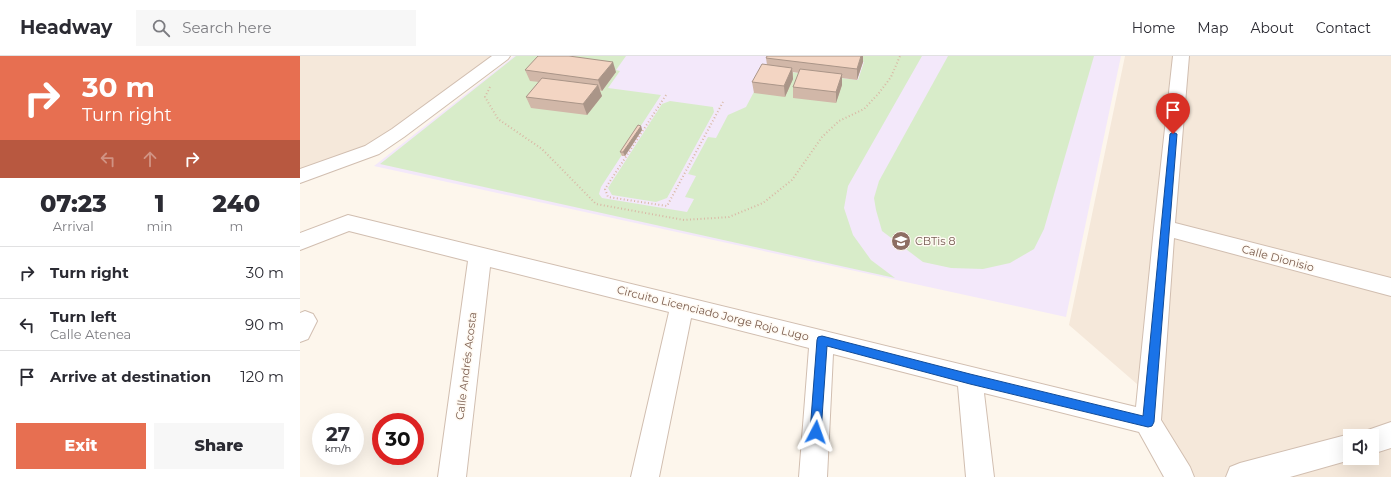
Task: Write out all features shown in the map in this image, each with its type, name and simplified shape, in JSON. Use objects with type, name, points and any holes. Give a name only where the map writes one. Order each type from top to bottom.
[{"type":"street","points":[[300,176],[372,150],[398,133],[502,56]]},
{"type":"street","points":[[1180,477],[1148,422],[1164,228],[1181,56]]},
{"type":"street","name":"Circuito Licenciado Jorge Rojo Lugo","points":[[300,242],[348,223],[822,340],[970,379],[1148,422]]},
{"type":"street","name":"Calle Dionisio","points":[[1164,228],[1391,287]]},
{"type":"street","name":"Calle Andrés Acosta","points":[[452,477],[480,255]]},
{"type":"street","points":[[645,477],[682,305]]},
{"type":"street","points":[[813,477],[822,340]]},
{"type":"street","points":[[970,379],[980,477]]},
{"type":"street","points":[[1379,438],[1391,435]]},
{"type":"street","points":[[1240,477],[1343,449]]},
{"type":"path","points":[[492,83],[485,97],[498,118],[542,149],[596,204],[684,220],[730,216],[762,203],[786,185],[792,180],[822,137],[839,121],[864,109],[879,93],[891,77],[900,56]]},
{"type":"path","points":[[666,95],[605,189],[608,197],[666,206],[724,102]]},
{"type":"shaded area","points":[[300,56],[501,56],[366,159],[300,183]]},
{"type":"shaded area","name":"CBTis 8","points":[[514,56],[1121,56],[1066,317],[374,166]]},
{"type":"shaded area","points":[[1125,56],[1391,56],[1391,477],[1170,477],[1154,448],[1137,384],[1069,325]]},
{"type":"green space","points":[[516,56],[626,56],[616,70],[620,71],[608,88],[661,95],[601,187],[599,194],[602,198],[687,212],[694,199],[685,197],[696,176],[688,174],[708,137],[716,138],[728,115],[746,107],[766,69],[858,80],[864,62],[817,56],[922,56],[848,186],[844,208],[853,235],[871,260],[895,278],[380,164]]},
{"type":"green space","points":[[948,56],[1094,56],[1044,229],[1034,249],[1010,263],[983,269],[951,268],[923,262],[882,231],[874,198],[879,181]]},
{"type":"green space","points":[[670,101],[713,107],[714,112],[667,198],[656,202],[612,195],[608,188],[662,104]]},
{"type":"building","points":[[538,56],[569,56],[613,62],[598,80],[525,70]]},
{"type":"building","points":[[767,56],[861,56],[857,69],[766,58]]},
{"type":"building","points":[[762,64],[792,68],[784,86],[752,82]]},
{"type":"building","points":[[800,69],[842,74],[836,92],[793,87]]},
{"type":"building","points":[[542,78],[598,85],[583,104],[526,97]]},
{"type":"building","points":[[638,125],[641,126],[623,152],[620,152]]},
{"type":"place","name":"CBTis 8","points":[[901,241]]},
{"type":"route","points":[[816,432],[822,340],[970,379],[1148,422],[1173,134]]}]
